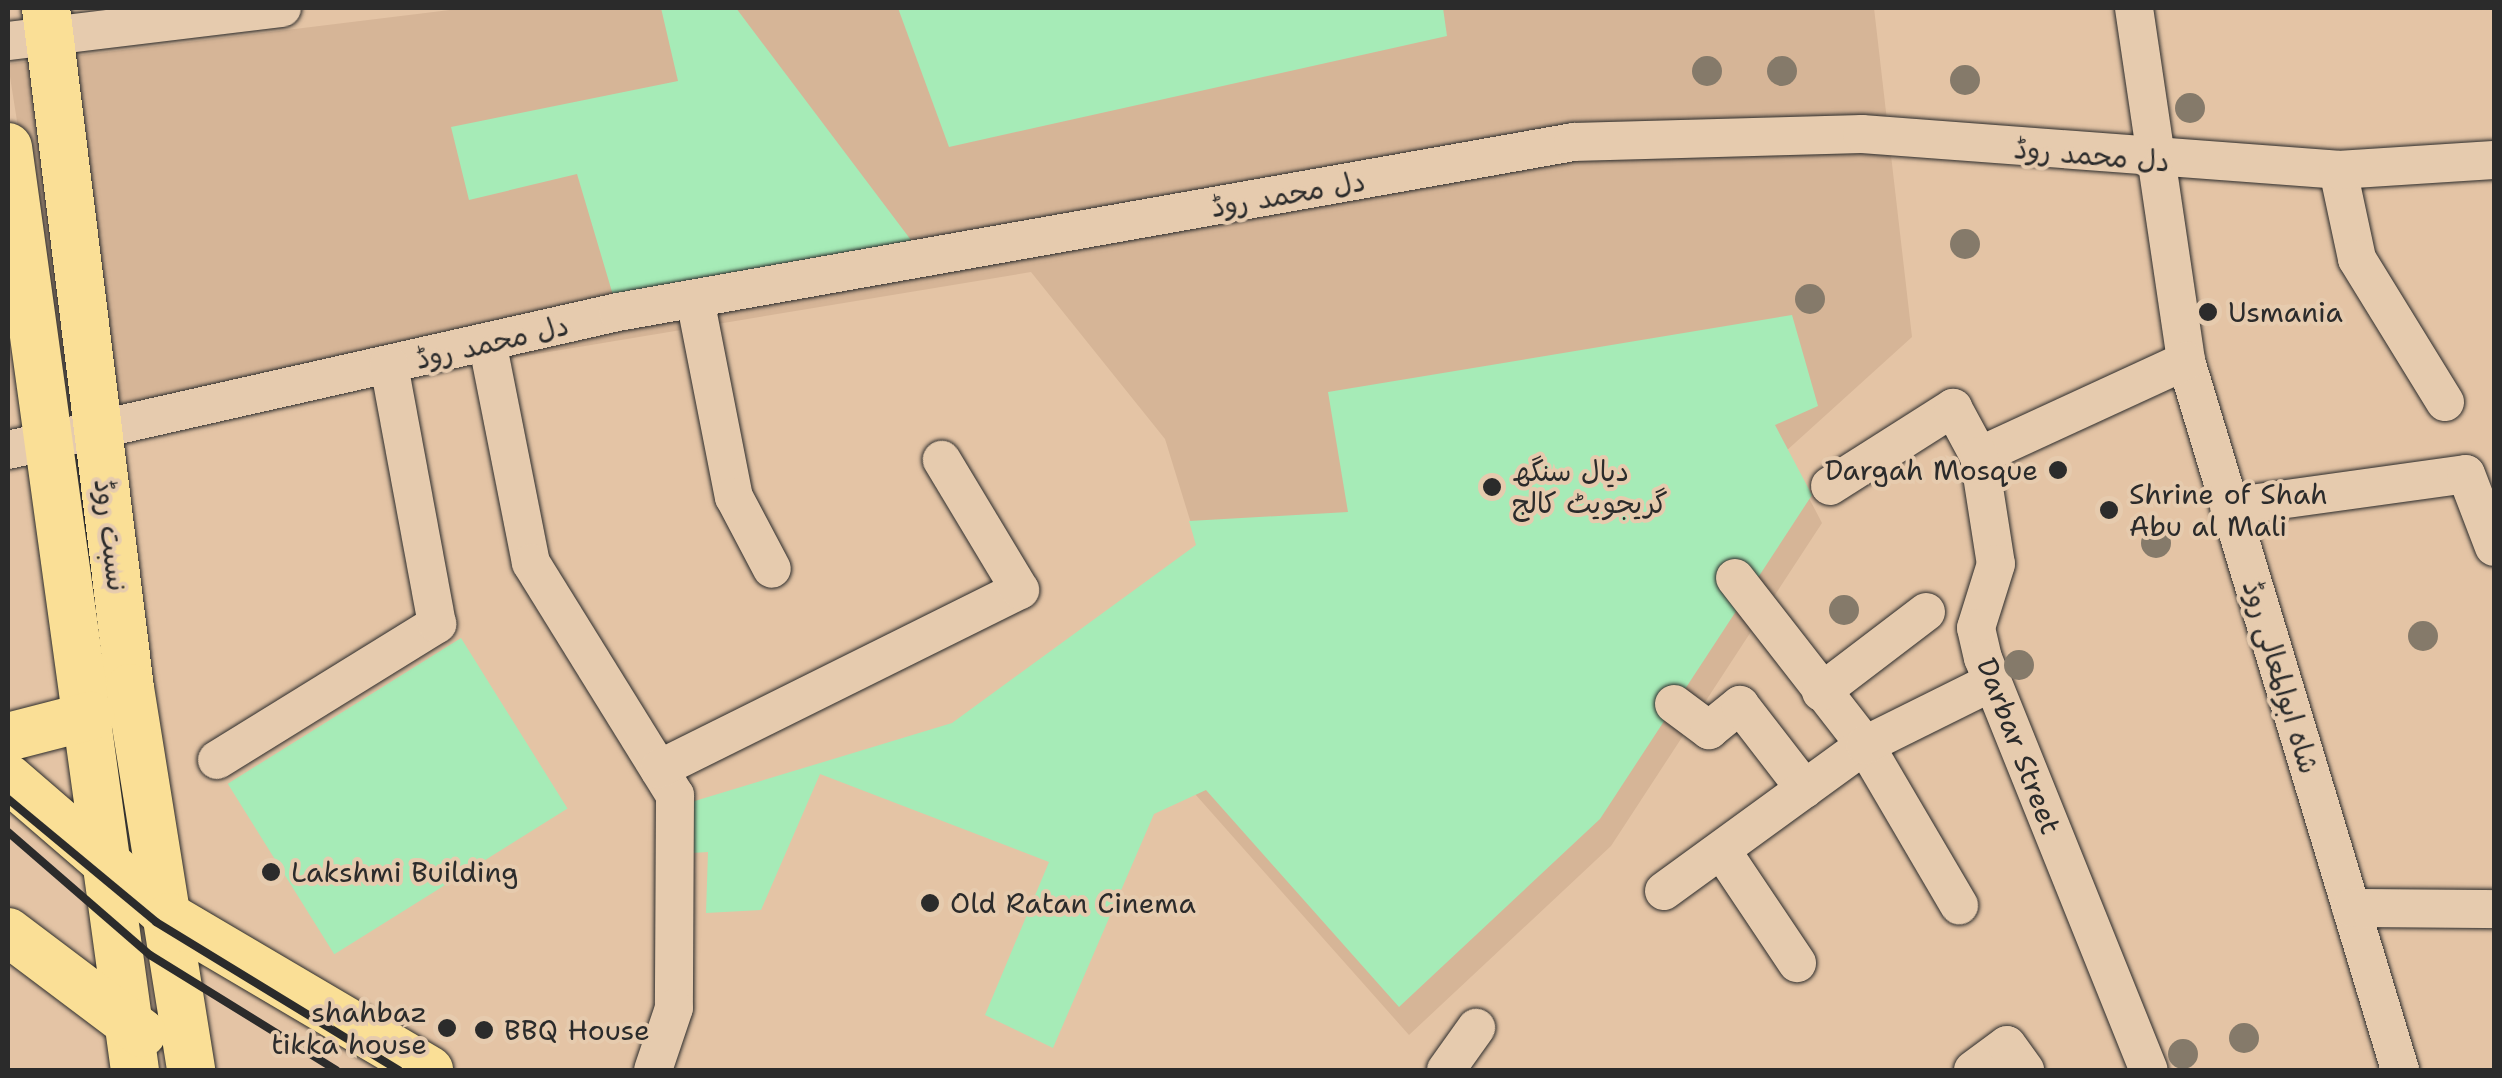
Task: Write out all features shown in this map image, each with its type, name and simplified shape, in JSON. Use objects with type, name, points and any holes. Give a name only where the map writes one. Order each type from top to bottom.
[{"type":"main road","name":"نسبت روڈ","points":[[34,28],[195,1068]]},
{"type":"main road","name":"نسبت روڈ","points":[[8,147],[28,446],[90,716],[136,1070]]},
{"type":"main road","points":[[8,737],[90,716]]},
{"type":"main road","points":[[8,778],[169,917],[429,1070]]},
{"type":"main road","points":[[8,932],[128,1024],[195,1068]]},
{"type":"street","points":[[34,28],[282,8]]},
{"type":"street","name":"شاہ ابوالمعالی روڈ","points":[[2134,8],[2186,362],[2400,1070]]},
{"type":"street","name":"دل محمد روڈ","points":[[28,446],[695,299],[1574,142],[1862,134],[2157,162],[2338,170],[2494,160]]},
{"type":"street","points":[[2338,170],[2357,259],[2445,402]]},
{"type":"street","points":[[695,299],[734,497],[772,568]]},
{"type":"street","points":[[488,346],[531,563],[676,795],[674,1008],[652,1070]]},
{"type":"street","points":[[1979,456],[2186,362]]},
{"type":"street","points":[[217,760],[437,624],[388,364]]},
{"type":"street","name":"Darbar Street","points":[[1830,486],[1953,408],[1979,456],[1996,564],[1976,628],[1992,682],[2137,1065]]},
{"type":"street","points":[[659,769],[1020,590],[942,460]]},
{"type":"street","points":[[2229,507],[2466,474],[2494,547]]},
{"type":"street","points":[[1735,578],[1865,745],[1959,905]]},
{"type":"street","points":[[1821,692],[1926,612]]},
{"type":"street","points":[[1664,891],[1865,745],[1992,682]]},
{"type":"street","points":[[1674,704],[1709,730],[1740,705],[1804,789]]},
{"type":"street","points":[[1722,851],[1797,963]]},
{"type":"street","points":[[2351,908],[2494,909]]},
{"type":"street","points":[[1446,1070],[1476,1028]]},
{"type":"street","points":[[1972,1070],[2007,1045],[2026,1070]]},
{"type":"shaded area","name":"دیال سنگھ گریجویٹ کالج","points":[[466,8],[1874,8],[1912,337],[1785,452],[1822,523],[1611,846],[1409,1035],[1077,661],[1206,572],[1165,439],[1031,272],[66,432],[8,64]]},
{"type":"green space","points":[[661,8],[736,8],[926,260],[618,312],[577,174],[469,200],[451,127],[678,81]]},
{"type":"green space","points":[[898,8],[1443,8],[1447,36],[949,147]]},
{"type":"green space","points":[[1792,315],[1818,406],[1775,425],[1812,495],[1600,819],[1399,1007],[1206,790],[1154,814],[1053,1048],[985,1015],[1049,862],[820,774],[761,910],[706,913],[708,852],[675,854],[675,807],[952,723],[1196,545],[1189,521],[1348,512],[1328,392]]},
{"type":"green space","points":[[461,638],[568,808],[334,954],[228,784]]},
{"type":"railway","points":[[8,799],[156,922],[398,1070]]},
{"type":"railway","points":[[8,832],[150,955],[336,1070]]},
{"type":"place","name":"Usmania","points":[[2208,312]]},
{"type":"place","name":"Dargah Mosque","points":[[2058,470]]},
{"type":"place","name":"دیال سنگھ گریجویٹ کالج","points":[[1492,487]]},
{"type":"place","name":"Shrine of Shah Abu al Mali","points":[[2109,510]]},
{"type":"place","name":"Lakshmi Building","points":[[271,872]]},
{"type":"place","name":"Old Ratan Cinema","points":[[930,903]]},
{"type":"place","name":"shahbaz tikka house","points":[[447,1028]]},
{"type":"place","name":"BBQ House","points":[[484,1030]]}]
